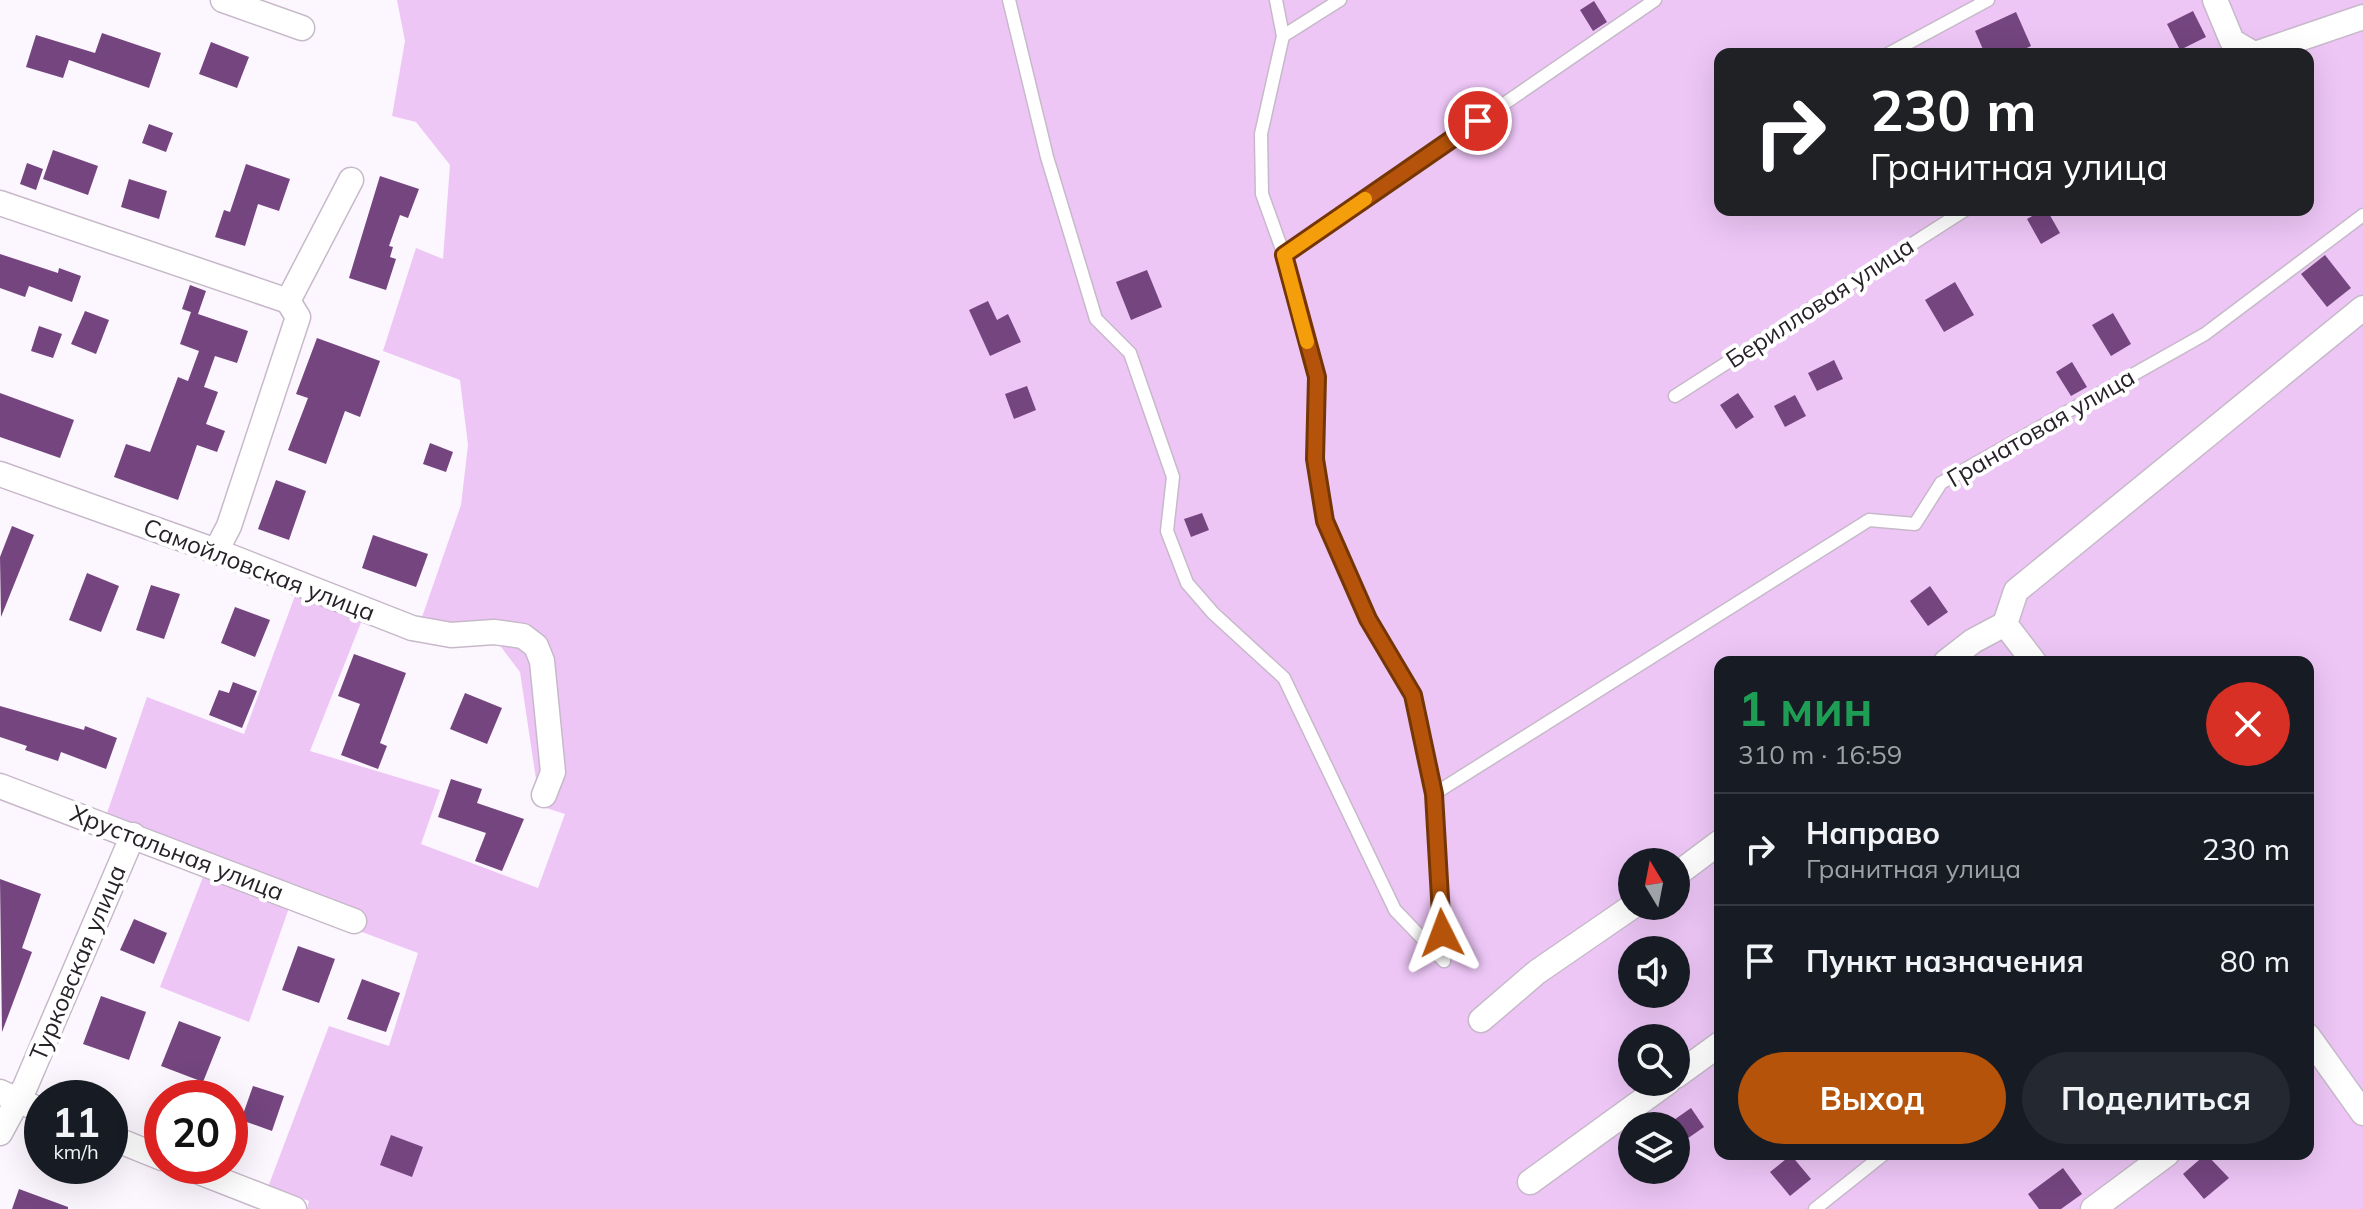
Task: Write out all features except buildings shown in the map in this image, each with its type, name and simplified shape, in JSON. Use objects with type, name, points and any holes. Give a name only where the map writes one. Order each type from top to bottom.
[{"type":"street","points":[[223,0],[302,28]]},
{"type":"street","points":[[2215,0],[2232,41],[2244,48]]},
{"type":"street","points":[[2272,48],[2363,17]]},
{"type":"street","points":[[288,301],[351,180]]},
{"type":"street","points":[[0,203],[288,301],[298,317],[229,526],[216,551]]},
{"type":"street","points":[[1954,656],[1973,641],[2005,624],[2016,591],[2363,308]]},
{"type":"street","name":"Самойловская улица","points":[[0,474],[216,551],[412,628],[451,635],[494,632],[523,636],[536,646],[542,661],[553,772],[544,795]]},
{"type":"street","points":[[2005,624],[2029,656]]},
{"type":"street","name":"Хрустальная улица","points":[[0,786],[354,921]]},
{"type":"street","name":"Турковская улица","points":[[0,1133],[9,1097],[133,835]]},
{"type":"street","points":[[1690,864],[1714,846]]},
{"type":"street","points":[[1481,1020],[1537,972],[1618,916]]},
{"type":"street","points":[[1690,1066],[1714,1048]]},
{"type":"street","points":[[2314,1048],[2363,1113]]},
{"type":"street","points":[[1530,1182],[1649,1096]]},
{"type":"street","points":[[2093,1209],[2159,1160]]},
{"type":"street","points":[[230,1184],[294,1209]]},
{"type":"lane","points":[[1009,0],[1047,157],[1096,319],[1130,353],[1173,477],[1167,531],[1187,583],[1213,613],[1284,678],[1395,910],[1444,961],[1434,794],[1413,695],[1368,619],[1325,521],[1315,459],[1317,377],[1284,255],[1262,194],[1261,134],[1283,36],[1276,0]]},
{"type":"lane","points":[[1283,36],[1340,0]]},
{"type":"lane","points":[[1284,255],[1655,0]]},
{"type":"lane","points":[[1899,48],[1988,0]]},
{"type":"lane","name":"Гранатовая улица","points":[[1434,794],[1869,520],[1915,524],[1941,483],[2205,334],[2363,215]]},
{"type":"lane","name":"Берилловая улица","points":[[1675,396],[1956,216]]},
{"type":"lane","points":[[1815,1209],[1876,1160]]},
{"type":"shaded area","points":[[397,0],[2363,0],[2363,1106],[2314,1039],[2314,656],[1714,656],[1714,1160],[2314,1160],[2314,1054],[2363,1123],[2363,1209],[307,1209],[309,1201],[268,1187],[329,1026],[389,1046],[418,953],[290,905],[249,1022],[160,987],[205,872],[106,816],[147,697],[244,734],[296,593],[362,620],[310,751],[440,790],[421,844],[538,888],[565,814],[540,806],[520,672],[495,639],[421,620],[461,505],[468,445],[460,380],[383,351],[416,248],[443,259],[450,165],[416,122],[392,116],[405,41]]},
{"type":"slow traffic","points":[[1307,342],[1284,255],[1365,199]]},
{"type":"route","points":[[1442,933],[1434,794],[1413,695],[1368,619],[1325,521],[1315,459],[1317,377],[1284,255],[1478,121]]}]
